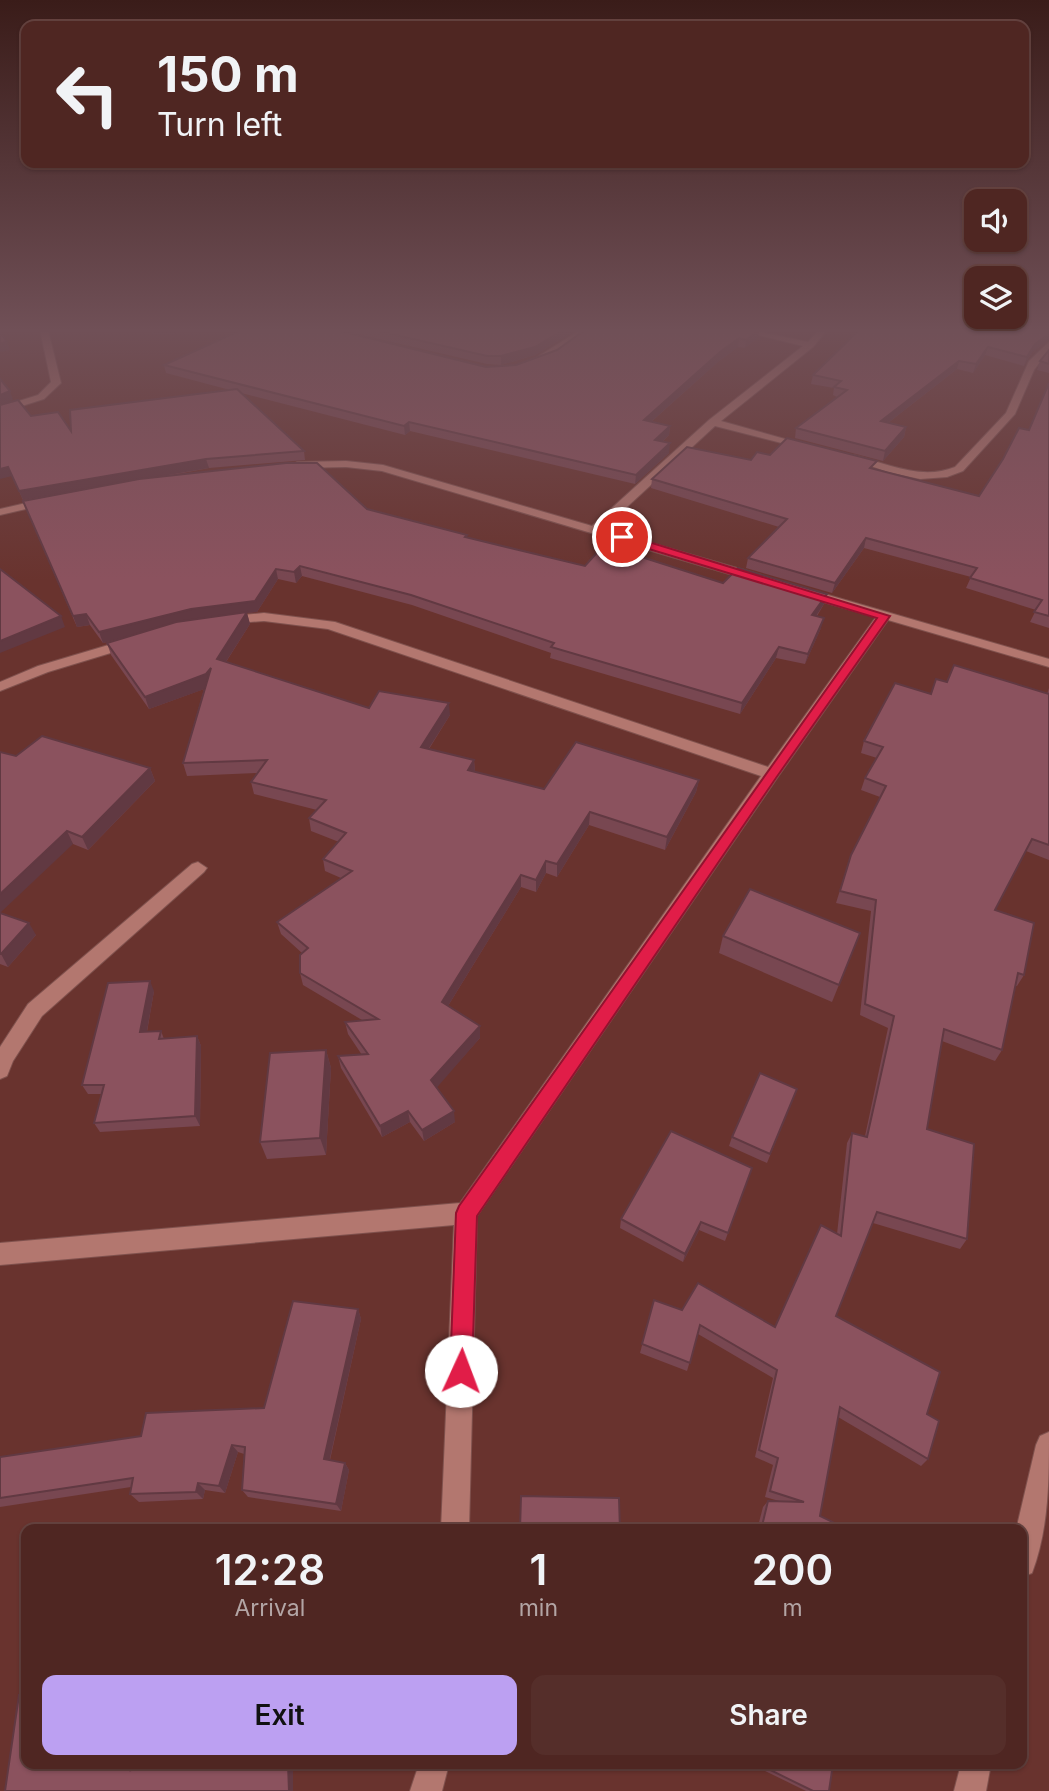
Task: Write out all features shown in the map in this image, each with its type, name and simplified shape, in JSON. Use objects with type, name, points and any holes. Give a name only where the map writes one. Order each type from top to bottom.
[{"type":"street","points":[[596,529],[724,414]]},
{"type":"street","points":[[841,455],[925,476],[951,474],[959,469],[1010,414]]},
{"type":"street","points":[[713,422],[815,449]]},
{"type":"street","points":[[287,465],[345,464],[383,468],[766,580]]},
{"type":"street","points":[[0,512],[61,499]]},
{"type":"street","points":[[793,588],[1049,663]]},
{"type":"street","points":[[455,1524],[466,1213],[884,616]]},
{"type":"street","points":[[212,622],[264,617],[330,625],[771,774]]},
{"type":"street","points":[[0,687],[43,669],[150,636]]},
{"type":"street","points":[[0,1070],[4,1058],[35,1010],[198,867]]},
{"type":"street","points":[[0,1254],[466,1213]]},
{"type":"street","points":[[1027,1541],[1049,1445]]},
{"type":"street","points":[[426,1791],[433,1769]]},
{"type":"street","points":[[970,1791],[975,1769]]},
{"type":"building","points":[[0,414],[29,414],[31,416],[59,414],[71,431],[70,414],[264,414],[304,451],[206,459],[19,491],[8,467],[0,469]]},
{"type":"building","points":[[355,414],[651,414],[644,420],[670,426],[655,440],[670,443],[636,475],[409,422],[404,426]]},
{"type":"building","points":[[815,414],[891,414],[881,421],[906,427],[885,451],[796,428]]},
{"type":"building","points":[[1036,414],[1049,414],[1049,616],[1034,612],[1042,600],[970,578],[977,568],[866,538],[835,583],[748,558],[787,519],[652,479],[687,447],[751,460],[757,452],[770,455],[787,438],[877,461],[870,468],[979,496],[1019,428],[1029,430]]},
{"type":"building","points":[[286,463],[317,463],[367,509],[467,535],[465,537],[585,566],[604,545],[723,583],[738,568],[827,594],[812,615],[824,618],[808,654],[779,647],[742,703],[551,647],[554,643],[411,595],[300,566],[294,572],[276,569],[255,601],[191,609],[99,632],[86,614],[73,616],[23,501],[139,479]]},
{"type":"building","points":[[0,569],[61,616],[0,641]]},
{"type":"building","points":[[247,612],[217,659],[369,708],[379,691],[449,703],[421,747],[474,760],[468,770],[544,789],[576,742],[699,780],[667,837],[590,812],[557,864],[546,861],[536,880],[521,875],[442,1002],[480,1026],[431,1080],[454,1111],[422,1130],[408,1111],[380,1126],[338,1056],[368,1054],[345,1022],[378,1019],[300,973],[300,955],[308,948],[277,922],[352,871],[323,859],[346,833],[309,818],[326,800],[251,782],[267,760],[183,763],[211,668],[206,674],[145,697],[107,643],[176,622]]},
{"type":"building","points":[[954,665],[1049,694],[1049,845],[1032,839],[995,910],[1034,923],[1024,975],[1018,973],[1002,1050],[944,1029],[927,1129],[974,1144],[967,1239],[877,1212],[836,1316],[940,1372],[927,1414],[939,1421],[928,1459],[840,1407],[820,1516],[837,1524],[762,1524],[768,1501],[804,1502],[770,1491],[778,1458],[759,1450],[777,1370],[700,1325],[690,1363],[642,1344],[654,1300],[682,1310],[698,1283],[775,1327],[821,1225],[841,1236],[852,1133],[867,1137],[894,1016],[865,1004],[876,900],[840,891],[851,855],[886,786],[865,778],[883,747],[864,741],[895,683],[931,694],[936,679],[947,682]]},
{"type":"building","points":[[42,736],[150,768],[82,837],[67,831],[0,894],[0,752],[16,756]]},
{"type":"building","points":[[750,889],[860,933],[839,985],[723,936]]},
{"type":"building","points":[[0,913],[29,923],[1,954],[0,954]]},
{"type":"building","points":[[150,981],[140,1032],[161,1031],[159,1039],[197,1036],[195,1116],[94,1123],[104,1085],[82,1085],[108,983]]},
{"type":"building","points":[[326,1050],[320,1138],[260,1142],[270,1053]]},
{"type":"building","points":[[760,1073],[797,1089],[770,1154],[732,1137]]},
{"type":"building","points":[[671,1131],[752,1168],[728,1233],[701,1222],[685,1254],[621,1219]]},
{"type":"building","points":[[293,1301],[358,1309],[324,1459],[345,1463],[336,1504],[242,1490],[245,1447],[232,1445],[219,1486],[198,1483],[196,1492],[130,1494],[133,1478],[0,1498],[0,1457],[141,1436],[146,1413],[264,1408]]},
{"type":"building","points":[[521,1496],[619,1498],[620,1524],[520,1524]]},
{"type":"building","points":[[19,1695],[21,1769],[288,1769],[289,1791],[5,1791]]},
{"type":"building","points":[[768,1769],[832,1769],[829,1791],[813,1791]]},
{"type":"route","points":[[461,1371],[466,1213],[884,616],[622,537]]}]
